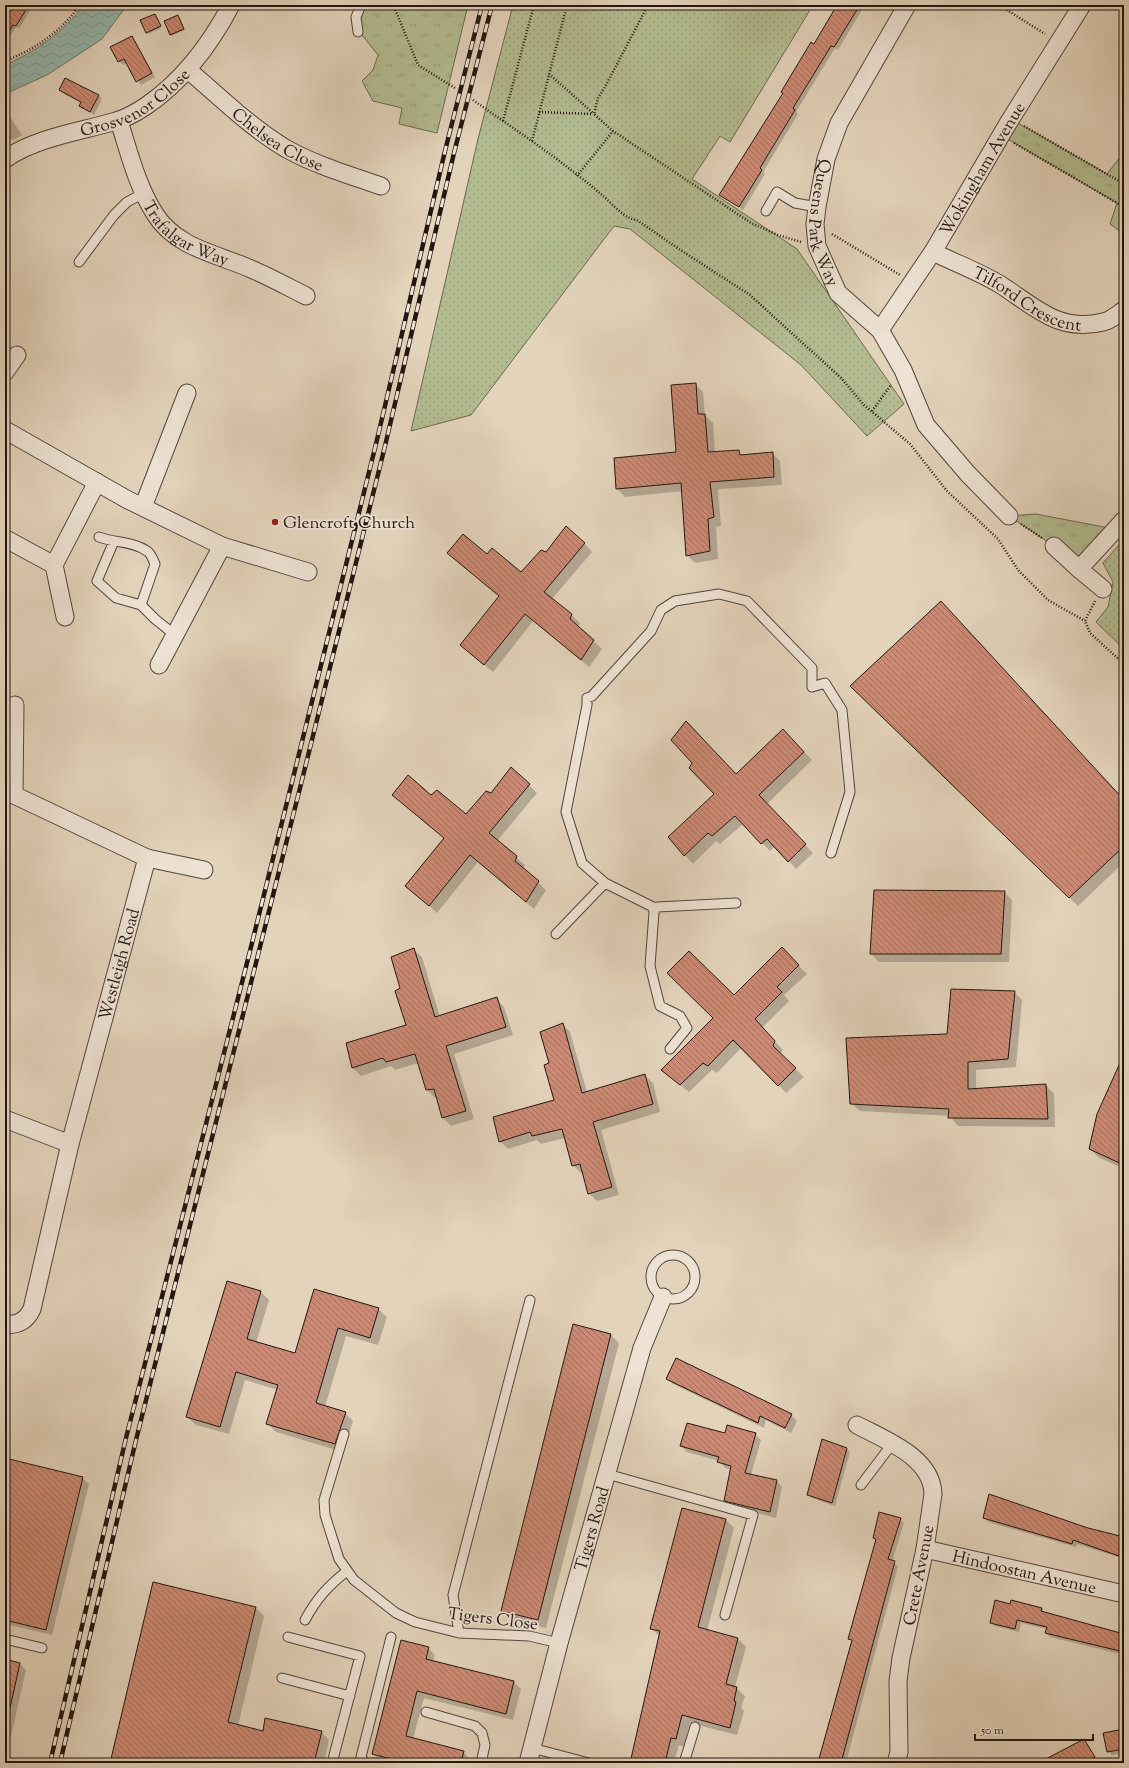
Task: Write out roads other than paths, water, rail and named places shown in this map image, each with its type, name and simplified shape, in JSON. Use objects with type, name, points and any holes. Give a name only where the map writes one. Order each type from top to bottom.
[{"type":"street","name":"Grosvenor Close","points":[[5,159],[24,148],[39,142],[119,121],[155,100],[188,70],[212,39],[232,5]]},
{"type":"street","name":"Queens Park Way","points":[[907,5],[839,123],[826,159],[817,207],[815,224],[817,246],[838,293],[880,330],[902,370],[926,425],[968,474],[1009,516]]},
{"type":"street","name":"Wokingham Avenue","points":[[880,330],[933,252],[1001,135],[1082,5]]},
{"type":"street","name":"Chelsea Close","points":[[188,70],[254,126],[285,147],[345,174],[381,186]]},
{"type":"street","name":"Trafalgar Way","points":[[119,121],[144,193],[163,226],[184,242],[251,269],[306,296]]},
{"type":"street","name":"Tilford Crescent","points":[[933,252],[1000,284],[1048,317],[1062,323],[1080,325],[1104,322],[1124,310]]},
{"type":"street","points":[[5,372],[17,355]]},
{"type":"street","points":[[144,507],[187,393]]},
{"type":"street","points":[[5,430],[97,482],[222,546],[308,572]]},
{"type":"street","points":[[65,617],[54,565],[97,482]]},
{"type":"street","points":[[1079,569],[1124,520]]},
{"type":"street","points":[[6,539],[54,565]]},
{"type":"street","points":[[159,665],[222,546]]},
{"type":"street","points":[[1054,546],[1103,589]]},
{"type":"street","points":[[15,705],[9,798],[147,858],[204,870]]},
{"type":"street","name":"Westleigh Road","points":[[5,1324],[15,1324],[26,1319],[32,1309],[70,1144],[147,858]]},
{"type":"street","points":[[5,1119],[70,1144]]},
{"type":"street","name":"Tigers Road","points":[[530,1755],[559,1643],[642,1348],[663,1297]]},
{"type":"street","name":"Crete Avenue","points":[[857,1425],[919,1461],[933,1485],[926,1549],[901,1658],[898,1681],[899,1752],[896,1763]]},
{"type":"street","name":"Hindoostan Avenue","points":[[926,1549],[1124,1594]]},
{"type":"lane","points":[[358,32],[356,17],[361,5]]},
{"type":"lane","points":[[766,211],[777,192],[795,203],[817,207]]},
{"type":"lane","points":[[79,262],[114,215],[127,202],[144,193]]},
{"type":"lane","points":[[99,537],[114,542],[127,542],[148,551],[155,564],[141,605]]},
{"type":"lane","points":[[114,542],[97,581],[116,598],[141,605],[155,620],[176,635]]},
{"type":"lane","points":[[670,1049],[687,1028],[680,1016],[660,1006],[650,966],[654,912],[653,907],[605,883],[582,863],[566,812],[587,705],[587,698],[592,696],[651,631],[661,610],[675,601],[719,594],[746,601],[812,668],[812,686],[825,683],[842,710],[850,792],[831,853]]},
{"type":"lane","points":[[556,934],[605,883]]},
{"type":"lane","points":[[654,912],[657,907],[736,902]]},
{"type":"lane","points":[[666,1255],[681,1256],[688,1260],[692,1266],[695,1280],[693,1286],[689,1292],[677,1299],[663,1297],[652,1287],[650,1279],[654,1264],[666,1255]]},
{"type":"lane","points":[[459,1633],[453,1595],[530,1300]]},
{"type":"lane","name":"Tigers Close","points":[[344,1434],[324,1500],[325,1515],[339,1559],[354,1580],[372,1596],[396,1613],[415,1622],[459,1633],[529,1636],[559,1643]]},
{"type":"lane","points":[[861,1485],[892,1444]]},
{"type":"lane","points":[[607,1474],[753,1515],[725,1616]]},
{"type":"lane","points":[[305,1620],[314,1602],[329,1584],[347,1571]]},
{"type":"lane","points":[[288,1637],[360,1656],[332,1763]]},
{"type":"lane","points":[[365,1763],[361,1757],[391,1637]]},
{"type":"lane","points":[[5,1639],[42,1648]]},
{"type":"lane","points":[[282,1678],[350,1696]]},
{"type":"lane","points":[[426,1712],[475,1726],[482,1733],[485,1745],[481,1763]]},
{"type":"lane","points":[[684,1763],[695,1727]]},
{"type":"lane","points":[[530,1755],[589,1763]]},
{"type":"water","points":[[84,5],[127,5],[102,39],[47,75],[5,94],[5,65],[27,54],[48,40],[67,24]]},
{"type":"railway","points":[[50,1763],[126,1438],[250,951],[376,444],[445,151],[482,5]]},
{"type":"railway","points":[[60,1763],[136,1440],[385,446],[454,153],[492,5]]},
{"type":"place","name":"Glencroft Church","points":[[275,522]]}]
